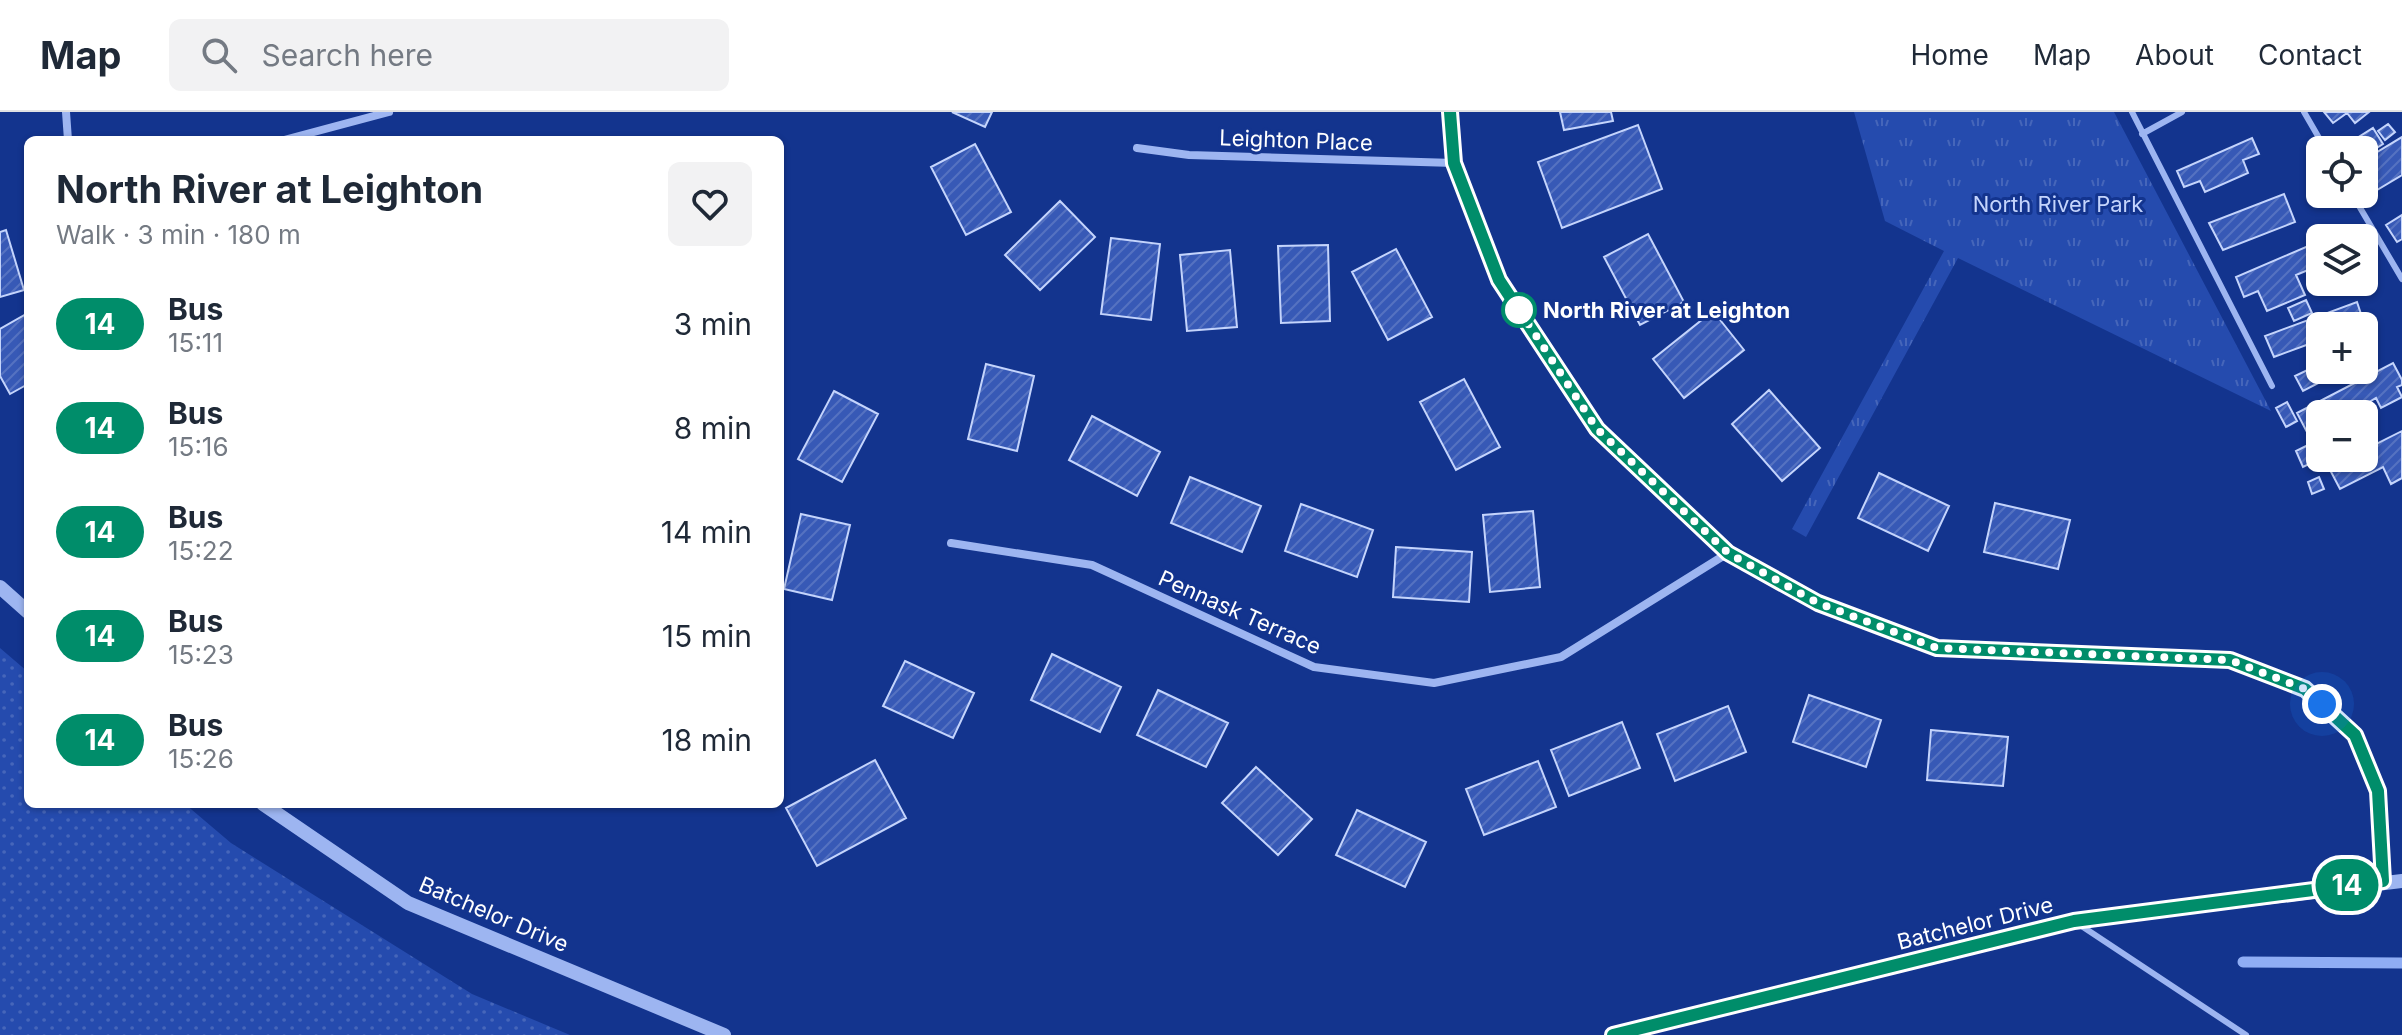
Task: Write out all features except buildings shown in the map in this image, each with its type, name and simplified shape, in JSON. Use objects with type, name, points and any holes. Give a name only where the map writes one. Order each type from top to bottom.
[{"type":"street","points":[[66,112],[68,136]]},
{"type":"street","points":[[299,136],[389,112]]},
{"type":"street","points":[[1449,112],[1454,163],[1499,280],[1597,429],[1728,553],[1818,603],[1937,648],[2230,660],[2305,689],[2355,735],[2378,791],[2383,881]]},
{"type":"street","name":"Leighton Place","points":[[1137,148],[1189,155],[1454,163]]},
{"type":"street","name":"Pennask Terrace","points":[[951,543],[1092,565],[1314,667],[1434,683],[1561,657],[1728,553]]},
{"type":"street","points":[[0,587],[24,608]]},
{"type":"street","name":"Batchelor Drive","points":[[269,808],[408,903],[724,1035]]},
{"type":"street","name":"Batchelor Drive","points":[[1613,1035],[2074,921],[2402,881]]},
{"type":"lane","points":[[2132,112],[2272,386]]},
{"type":"lane","points":[[2142,134],[2182,112]]},
{"type":"lane","points":[[2304,112],[2318,136]]},
{"type":"lane","points":[[2360,208],[2402,279]]},
{"type":"lane","points":[[2074,921],[2246,1035]]},
{"type":"green space","name":"North River Park","points":[[1854,112],[2114,112],[2271,411],[1958,258],[1806,537],[1792,529],[1944,251],[1885,221]]},
{"type":"green space","points":[[0,648],[24,669],[24,808],[190,808],[231,843],[472,994],[570,1035],[0,1035]]},
{"type":"waterway","points":[[2243,962],[2402,963]]},
{"type":"bus line","name":"14","points":[[1450,112],[1454,163],[1499,280],[1597,429],[1728,553],[1818,603],[1937,648],[2230,660],[2305,689],[2355,735],[2378,791],[2383,881],[2074,921],[1613,1035]]},
{"type":"place","name":"North River at Leighton","points":[[1519,310]]},
{"type":"route","points":[[1519,310],[1516,305],[1597,429],[1728,553],[1818,603],[1937,648],[2230,660],[2305,689],[2322,704]]}]
